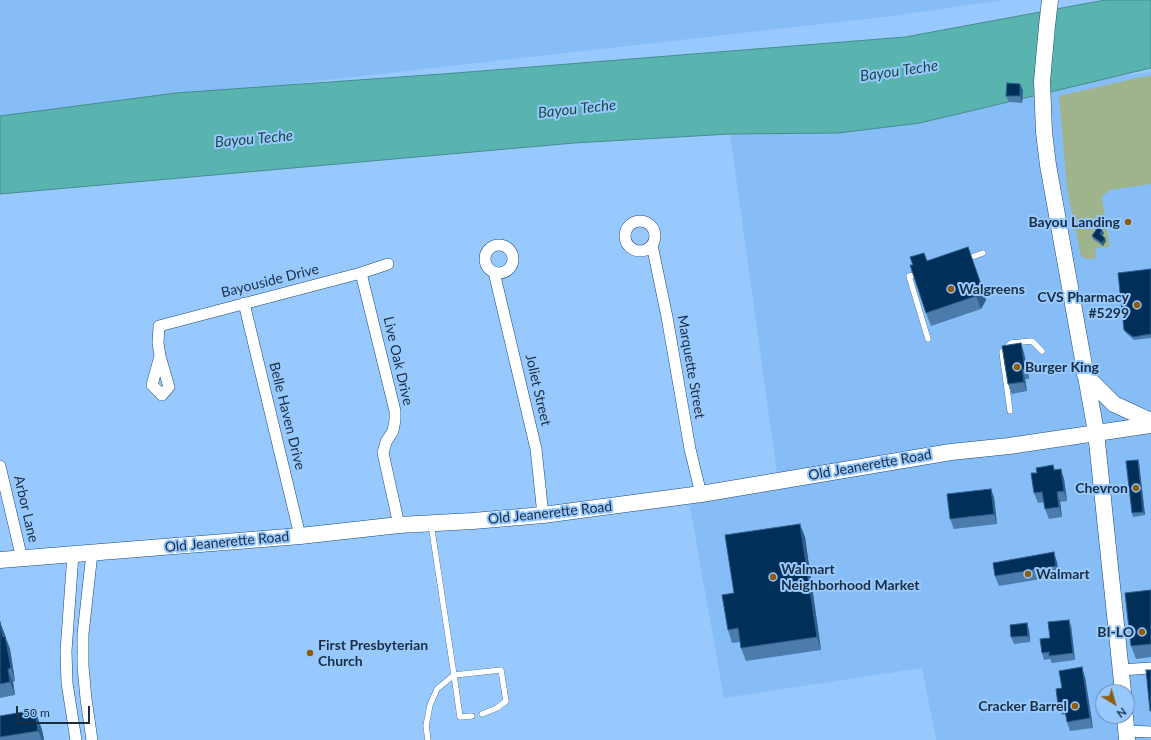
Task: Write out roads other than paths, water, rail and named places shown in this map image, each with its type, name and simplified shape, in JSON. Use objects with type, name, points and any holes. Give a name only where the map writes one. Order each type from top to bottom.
[{"type":"main road","points":[[1050,0],[1046,26],[1042,81],[1044,132],[1048,165],[1096,432],[1122,684]]},
{"type":"main road","points":[[1085,375],[1114,404],[1151,421]]},
{"type":"main road","name":"Old Jeanerette Road","points":[[0,560],[300,536],[399,525],[431,524],[543,515],[701,494],[951,452],[1009,446],[1151,425]]},
{"type":"street","name":"Marquette Street","points":[[652,245],[667,317],[690,449],[701,494]]},
{"type":"street","name":"Bayouside Drive","points":[[160,356],[158,344],[159,326],[361,273],[388,264]]},
{"type":"street","name":"Joliet Street","points":[[494,272],[536,449],[543,515]]},
{"type":"street","name":"Live Oak Drive","points":[[361,273],[395,410],[393,431],[386,442],[384,453],[399,525]]},
{"type":"street","name":"Belle Haven Drive","points":[[244,303],[300,536]]},
{"type":"street","name":"Arbor Lane","points":[[0,466],[22,559]]},
{"type":"street","points":[[92,552],[83,634],[83,666],[92,740]]},
{"type":"street","points":[[73,554],[66,651],[67,683],[76,740]]},
{"type":"street","points":[[1120,670],[1151,668]]},
{"type":"street","points":[[1126,729],[1151,732]]},
{"type":"lane","points":[[960,261],[983,254]]},
{"type":"lane","points":[[916,275],[909,276],[928,339]]},
{"type":"lane","points":[[1010,411],[1002,352],[1011,342],[1032,341],[1042,351]]},
{"type":"lane","points":[[431,524],[460,717],[472,716]]},
{"type":"lane","points":[[428,740],[426,726],[430,705],[437,689],[454,675],[501,670],[506,701],[497,708],[482,714]]},
{"type":"water","name":"Bayou Teche","points":[[1105,0],[1151,0],[1151,68],[920,123],[838,133],[730,134],[574,143],[0,194],[0,116],[176,93],[456,73],[905,37]]},
{"type":"place","name":"Bayou Landing","points":[[1128,222]]},
{"type":"place","name":"Walgreens","points":[[951,289]]},
{"type":"place","name":"CVS Pharmacy #5299","points":[[1137,305]]},
{"type":"place","name":"Burger King","points":[[1017,367]]},
{"type":"place","name":"Chevron","points":[[1136,488]]},
{"type":"place","name":"Walmart","points":[[1028,574]]},
{"type":"place","name":"Walmart Neighborhood Market","points":[[773,577]]},
{"type":"place","name":"BI-LO","points":[[1142,632]]},
{"type":"place","name":"First Presbyterian Church","points":[[310,653]]},
{"type":"place","name":"Cracker Barrel","points":[[1075,706]]}]
